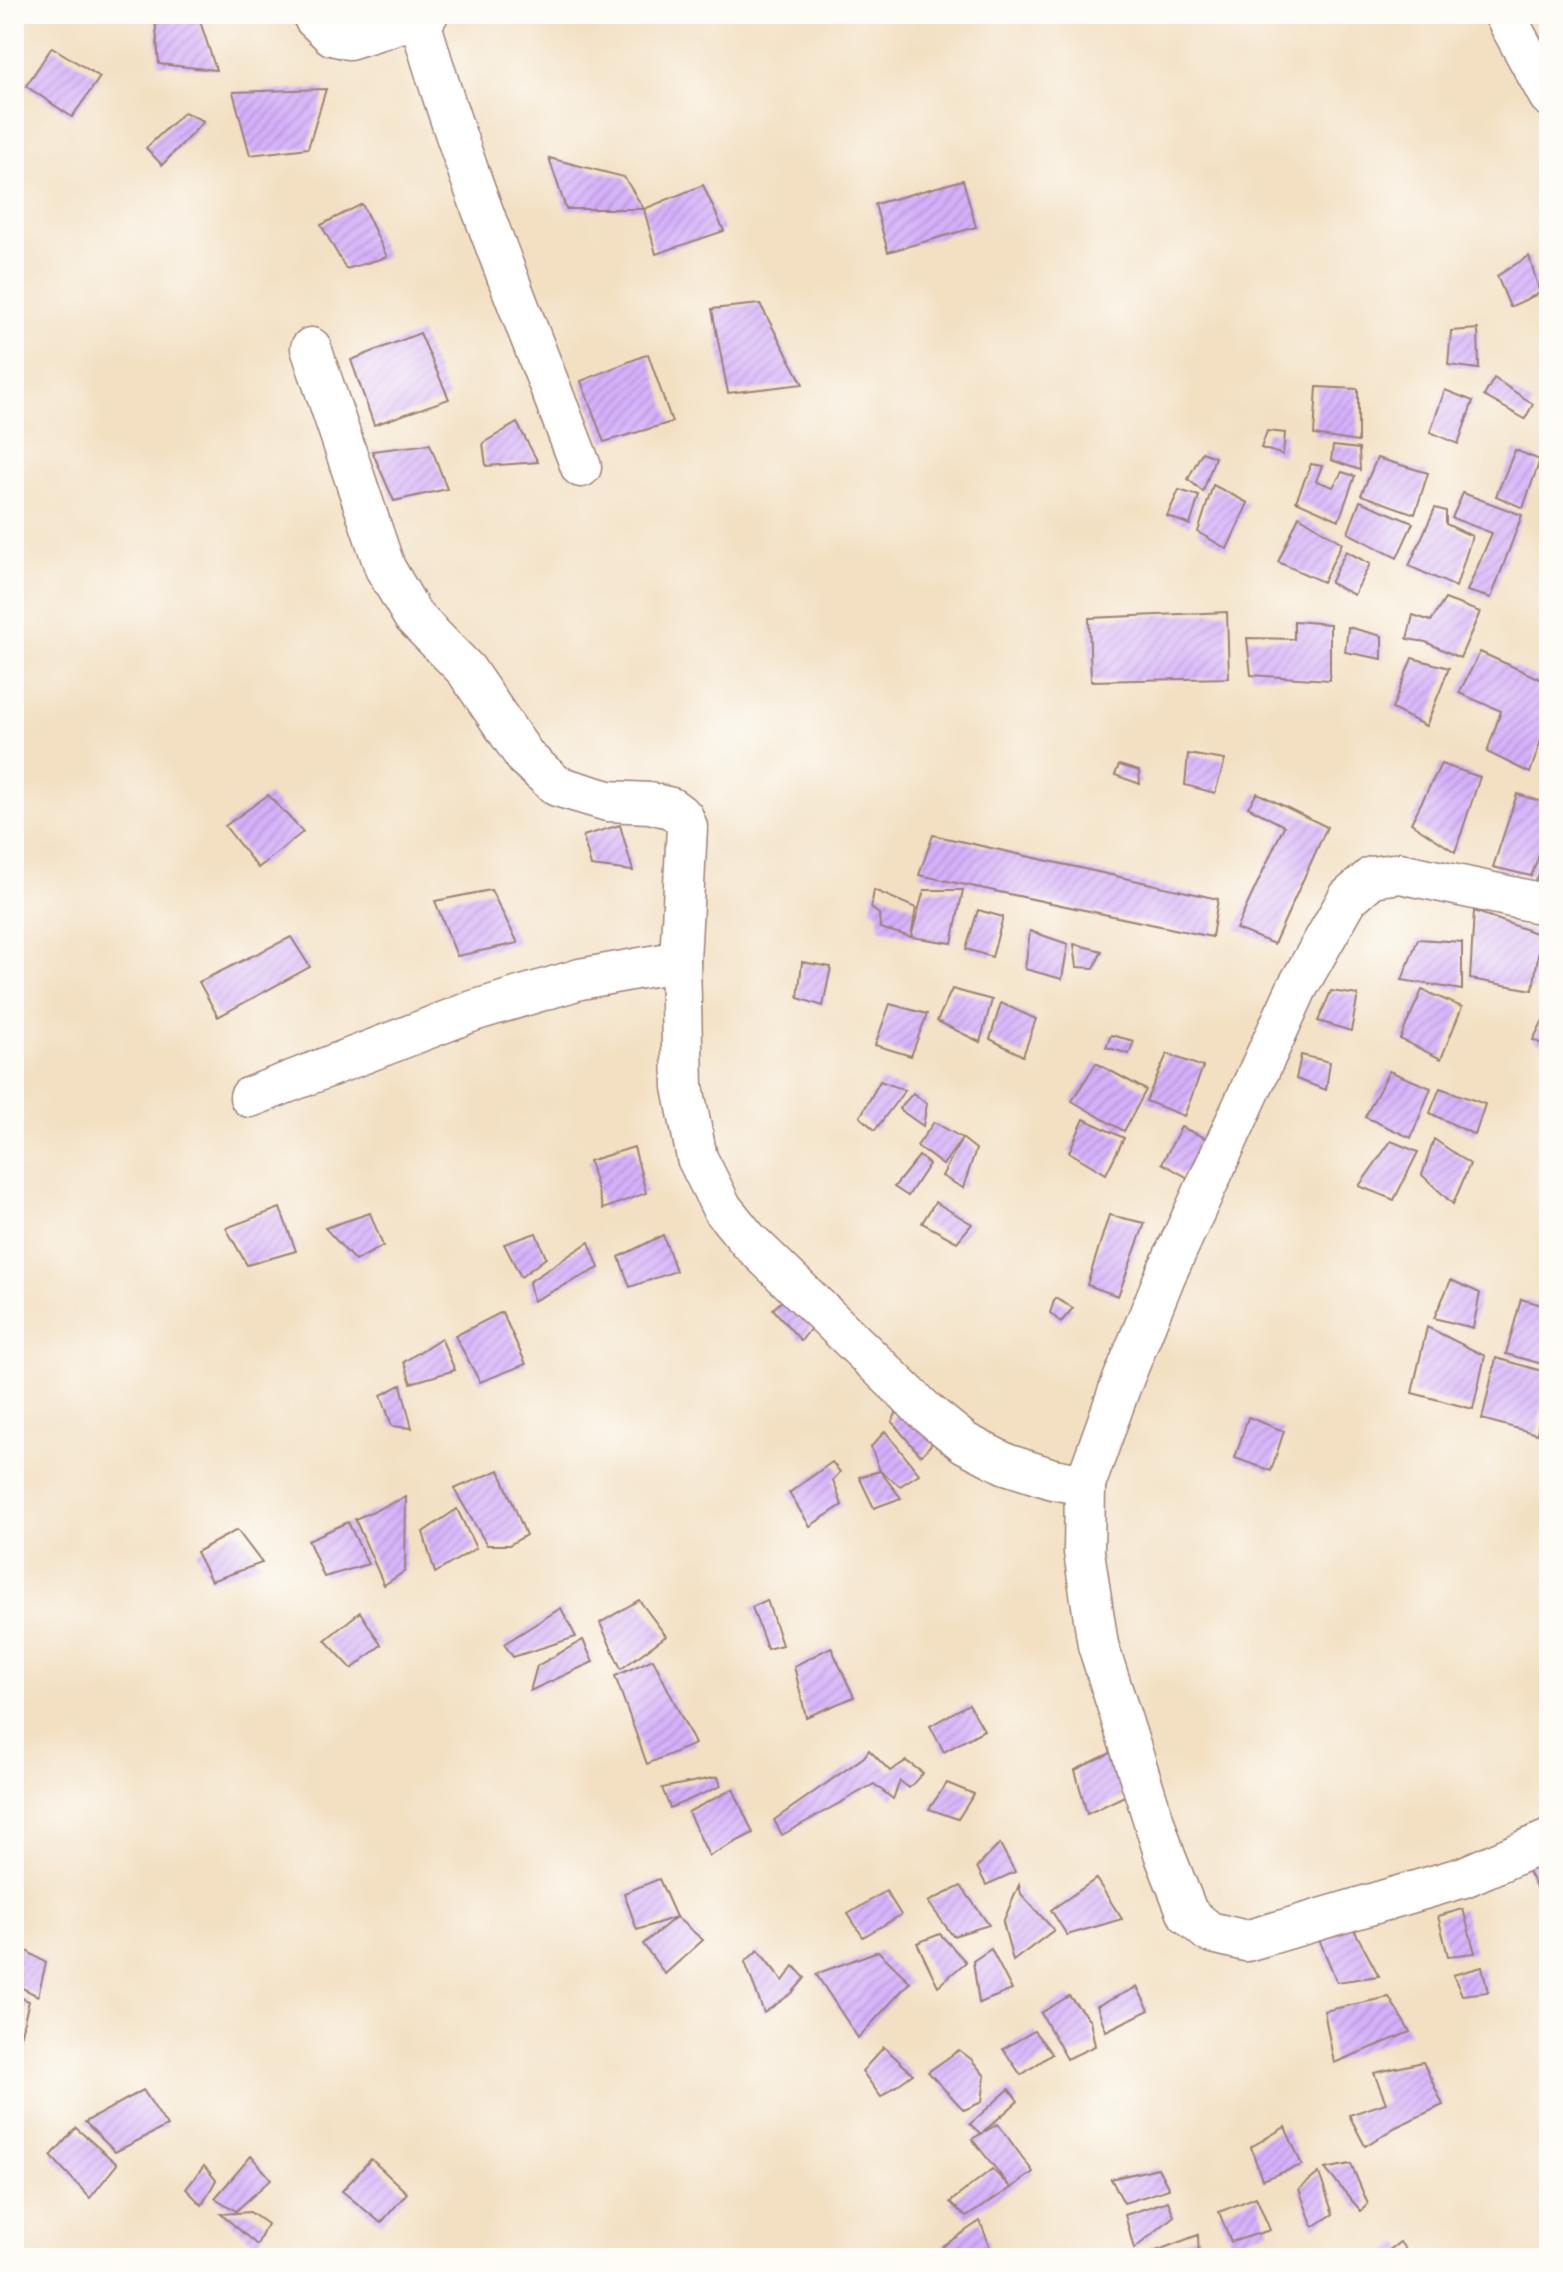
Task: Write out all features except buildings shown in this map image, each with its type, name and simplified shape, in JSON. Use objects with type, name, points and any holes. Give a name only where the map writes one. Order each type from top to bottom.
[{"type":"street","points":[[313,14],[332,35],[349,39],[424,16],[434,71],[581,467]]},
{"type":"street","points":[[1504,14],[1549,96]]},
{"type":"street","points":[[311,348],[385,568],[413,616],[466,670],[526,758],[557,786],[608,801],[650,803],[671,808],[683,817],[687,827],[680,961],[683,1087],[697,1158],[722,1208],[748,1240],[924,1410],[965,1443],[1006,1464],[1053,1479],[1085,1485]]},
{"type":"street","points":[[1549,905],[1400,873],[1372,877],[1348,898],[1297,988],[1165,1276],[1085,1485],[1084,1552],[1098,1645],[1165,1856],[1188,1914],[1209,1932],[1246,1941],[1464,1877],[1549,1840]]},
{"type":"street","points":[[250,1097],[473,1011],[580,979],[680,961]]}]
